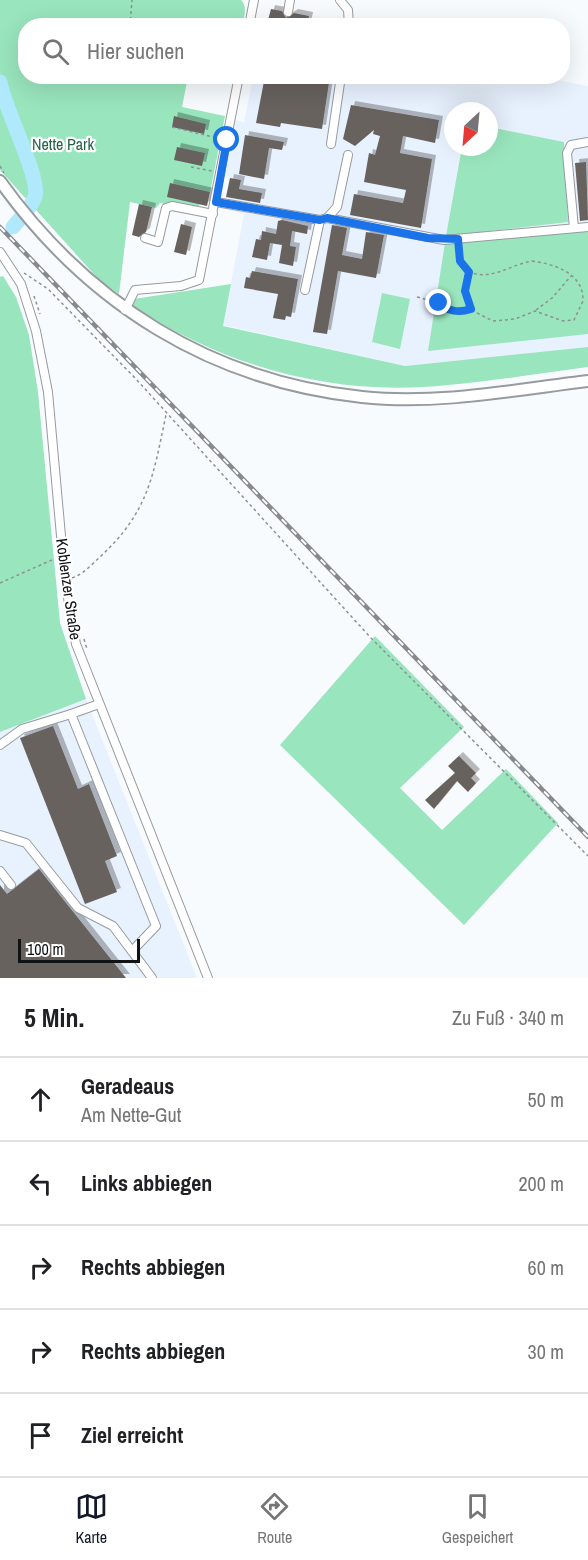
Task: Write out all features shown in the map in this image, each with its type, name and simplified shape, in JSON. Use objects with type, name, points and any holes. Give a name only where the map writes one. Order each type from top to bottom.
[{"type":"main road","points":[[0,181],[18,207],[69,263],[125,310],[171,340],[229,365],[296,386],[363,397],[442,398],[588,381]]},
{"type":"street","points":[[251,18],[254,0]]},
{"type":"street","points":[[288,12],[290,0]]},
{"type":"street","points":[[340,0],[348,10],[348,18]]},
{"type":"street","points":[[125,310],[135,290],[181,286],[199,280],[238,84]]},
{"type":"street","points":[[331,144],[341,84]]},
{"type":"street","points":[[574,228],[567,153],[571,145],[588,142]]},
{"type":"street","points":[[305,290],[324,219],[337,207],[348,155]]},
{"type":"street","points":[[216,202],[428,238],[458,239],[588,227]]},
{"type":"street","points":[[145,238],[158,242],[166,207],[172,206],[213,214]]},
{"type":"street","name":"Koblenzer Straße","points":[[2,254],[13,270],[32,315],[48,392],[70,621],[99,704],[208,978]]},
{"type":"street","points":[[0,745],[22,729],[99,704]]},
{"type":"street","points":[[71,714],[156,926],[132,951]]},
{"type":"street","points":[[0,835],[26,843],[78,908],[113,926],[152,978]]},
{"type":"street","points":[[0,871],[11,885]]},
{"type":"path","points":[[131,18],[132,0]]},
{"type":"path","points":[[172,126],[227,140]]},
{"type":"path","points":[[191,167],[221,173]]},
{"type":"path","points":[[458,239],[460,261],[469,272],[480,276],[492,276],[510,267],[532,261],[555,265],[571,275],[583,295],[580,309],[574,320],[563,321],[535,311]]},
{"type":"path","points":[[13,270],[24,273],[48,289],[136,379],[166,415],[370,637],[588,856]]},
{"type":"path","points":[[469,272],[465,291],[471,309],[493,321],[515,319],[535,311],[552,298],[571,275]]},
{"type":"path","points":[[24,273],[28,280]]},
{"type":"path","points":[[32,290],[41,319]]},
{"type":"path","points":[[417,297],[460,312],[471,309]]},
{"type":"path","points":[[73,577],[80,575],[118,540],[140,510],[152,481],[166,415]]},
{"type":"path","points":[[0,583],[63,555]]},
{"type":"path","points":[[81,633],[88,652]]},
{"type":"shaded area","points":[[570,83],[588,86],[588,347],[405,366],[223,325],[244,214],[228,210],[230,199],[226,197],[229,177],[225,176],[235,120],[244,122],[252,84]]},
{"type":"shaded area","points":[[86,699],[197,978],[0,978],[0,732]]},
{"type":"green space","name":"Nette Park","points":[[0,0],[241,0],[245,12],[244,18],[18,18],[18,84],[187,84],[182,107],[225,116],[210,193],[202,191],[198,211],[160,203],[156,208],[130,202],[119,294],[101,282],[0,170]]},
{"type":"green space","points":[[498,129],[564,142],[568,222],[446,236],[460,156],[498,156]]},
{"type":"green space","points":[[588,231],[588,334],[428,351],[445,243]]},
{"type":"green space","points":[[3,276],[16,297],[29,335],[38,392],[60,623],[86,699],[0,732],[0,277]]},
{"type":"green space","points":[[231,284],[223,326],[405,366],[588,347],[588,367],[501,379],[406,388],[323,382],[244,361],[206,346],[169,328],[133,306],[134,299]]},
{"type":"green space","points":[[382,293],[410,299],[400,349],[372,342]]},
{"type":"green space","points":[[375,636],[464,727],[400,788],[442,830],[506,769],[558,823],[464,925],[280,745]]},
{"type":"building","points":[[271,9],[282,11],[286,18],[269,18]]},
{"type":"building","points":[[294,13],[309,16],[309,18],[286,18]]},
{"type":"building","points":[[263,84],[329,84],[322,129],[281,123],[280,127],[256,123]]},
{"type":"building","points":[[351,105],[439,120],[435,143],[403,136],[400,153],[432,159],[421,228],[350,215],[354,194],[403,203],[406,190],[364,182],[369,153],[375,155],[380,136],[373,134],[374,130],[355,146],[343,139]]},
{"type":"building","points":[[174,116],[206,124],[204,134],[172,127]]},
{"type":"building","points":[[245,135],[284,142],[282,150],[269,148],[264,179],[239,174]]},
{"type":"building","points":[[177,147],[205,153],[202,166],[174,160]]},
{"type":"building","points":[[586,162],[588,220],[580,221],[575,163]]},
{"type":"building","points":[[230,178],[241,180],[239,189],[262,193],[260,203],[226,197]]},
{"type":"building","points":[[170,183],[210,192],[207,206],[167,197]]},
{"type":"building","points":[[139,204],[152,207],[146,232],[139,237],[132,235]]},
{"type":"building","points":[[278,221],[308,226],[307,234],[292,231],[290,246],[296,247],[293,266],[279,263],[282,245],[270,243],[267,260],[252,257],[256,239],[261,240],[262,231],[276,234]]},
{"type":"building","points":[[181,224],[192,227],[186,255],[174,252]]},
{"type":"building","points":[[332,225],[347,228],[342,255],[362,259],[366,232],[384,235],[376,278],[338,271],[327,334],[313,332]]},
{"type":"building","points":[[252,271],[298,279],[291,317],[286,316],[285,320],[273,318],[278,294],[244,288],[246,277],[250,278]]},
{"type":"building","points":[[53,726],[78,789],[89,784],[117,856],[105,861],[117,892],[85,904],[20,738]]},
{"type":"building","points":[[459,756],[476,773],[471,778],[476,783],[468,792],[457,781],[434,809],[425,800],[455,773],[448,766]]},
{"type":"building","points":[[39,869],[126,978],[0,978],[0,885],[7,894]]},
{"type":"waterway","points":[[0,82],[28,159],[35,188],[33,201],[13,227]]},
{"type":"railway","points":[[0,227],[588,837]]},
{"type":"route","points":[[227,140],[216,202],[320,220],[327,218],[428,238],[458,239],[460,261],[469,272],[465,291],[471,309],[460,312],[443,307],[439,303]]}]
